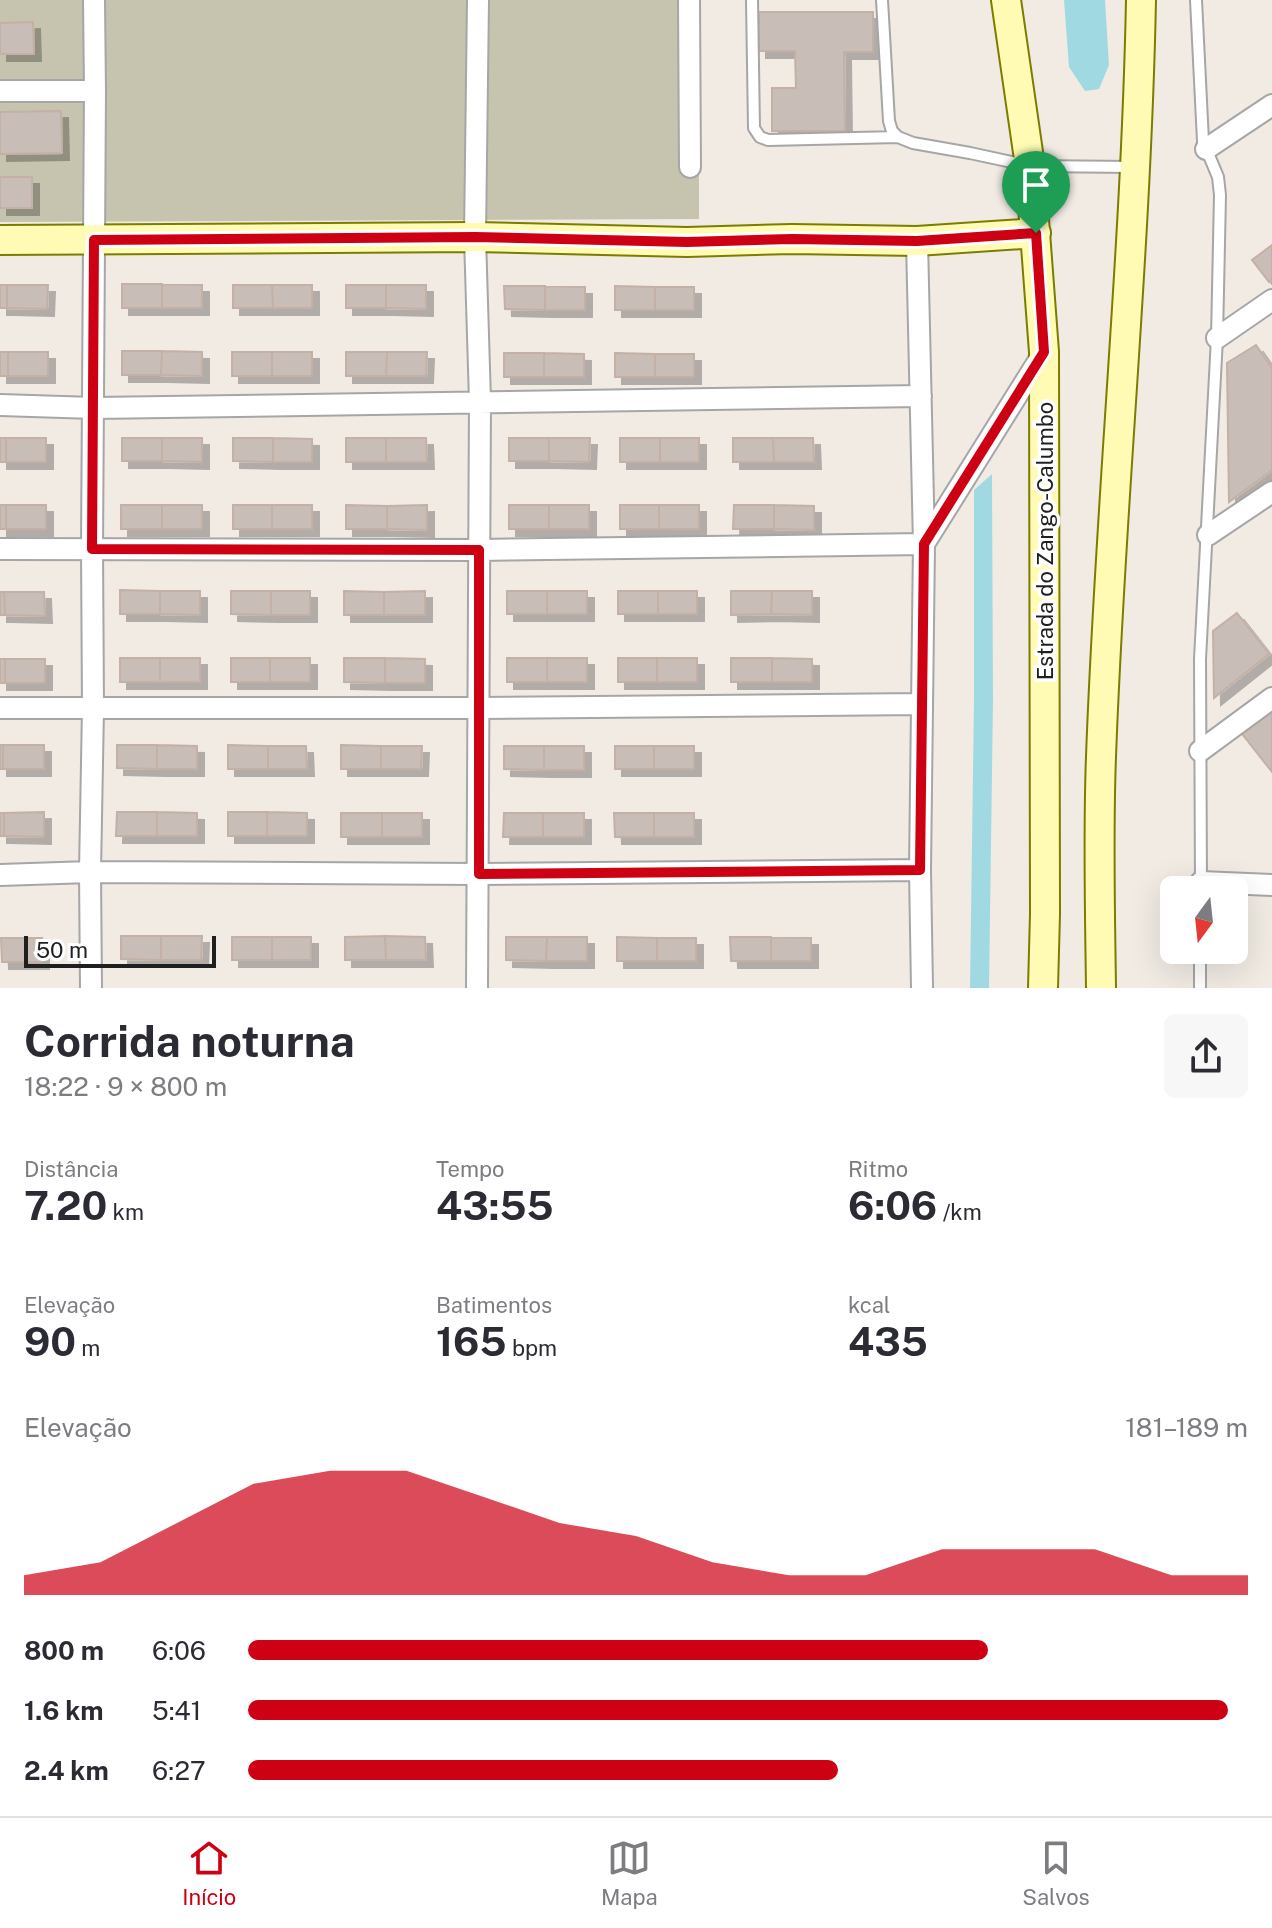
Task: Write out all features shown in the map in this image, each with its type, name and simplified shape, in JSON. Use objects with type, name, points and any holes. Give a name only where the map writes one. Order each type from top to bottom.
[{"type":"main road","name":"Estrada do Zango-Calumbo","points":[[1006,0],[1030,166],[1044,352],[1043,988]]},
{"type":"main road","points":[[1101,988],[1101,758],[1136,167],[1141,0]]},
{"type":"main road","points":[[0,240],[475,237],[687,242],[792,239],[917,241],[1036,233]]},
{"type":"street","points":[[91,988],[94,0]]},
{"type":"street","points":[[477,988],[480,401],[475,237],[478,0]]},
{"type":"street","points":[[689,0],[690,167]]},
{"type":"street","points":[[0,91],[95,91]]},
{"type":"street","points":[[1206,149],[1272,105]]},
{"type":"street","points":[[917,241],[924,544],[920,870],[922,988]]},
{"type":"street","points":[[1217,338],[1269,308]]},
{"type":"street","points":[[924,544],[1044,352]]},
{"type":"street","points":[[0,405],[94,408],[921,396]]},
{"type":"street","points":[[1208,535],[1272,492]]},
{"type":"street","points":[[0,549],[479,550],[924,544]]},
{"type":"street","points":[[1200,751],[1272,698]]},
{"type":"street","points":[[0,708],[922,704]]},
{"type":"street","points":[[0,875],[90,872],[479,874],[920,870]]},
{"type":"street","points":[[1248,885],[1272,885]]},
{"type":"lane","points":[[752,0],[754,128],[760,137],[768,140],[898,137],[913,143],[1030,166],[1136,167]]},
{"type":"lane","points":[[882,0],[889,121],[898,137]]},
{"type":"lane","points":[[1196,0],[1202,129],[1206,149],[1218,177],[1220,195],[1217,338],[1200,659],[1201,876]]},
{"type":"lane","points":[[1200,964],[1200,988]]},
{"type":"shaded area","points":[[0,0],[699,0],[699,219],[0,222]]},
{"type":"water","points":[[1064,0],[1105,0],[1109,65],[1099,89],[1085,91],[1069,67]]},
{"type":"water","points":[[992,474],[989,988],[970,988],[974,490]]},
{"type":"building","points":[[759,12],[873,12],[873,52],[844,52],[845,131],[772,131],[772,88],[796,88],[795,51],[759,51]]},
{"type":"building","points":[[33,22],[34,54],[0,54],[0,23]]},
{"type":"building","points":[[61,111],[62,153],[0,154],[0,112]]},
{"type":"building","points":[[0,177],[32,177],[32,208],[0,208]]},
{"type":"building","points":[[1272,245],[1272,279],[1269,282],[1252,260]]},
{"type":"building","points":[[122,284],[162,284],[162,308],[122,308]]},
{"type":"building","points":[[162,284],[202,285],[202,308],[162,308]]},
{"type":"building","points":[[0,285],[7,285],[7,308],[0,308]]},
{"type":"building","points":[[7,285],[48,285],[47,309],[7,308]]},
{"type":"building","points":[[233,285],[272,285],[273,308],[233,308]]},
{"type":"building","points":[[272,285],[312,285],[312,308],[273,308]]},
{"type":"building","points":[[346,285],[386,285],[386,308],[346,308]]},
{"type":"building","points":[[386,285],[426,285],[426,309],[386,308]]},
{"type":"building","points":[[504,286],[545,286],[545,310],[505,309]]},
{"type":"building","points":[[545,286],[585,287],[585,310],[545,310]]},
{"type":"building","points":[[615,286],[655,287],[655,310],[615,310]]},
{"type":"building","points":[[655,287],[694,287],[694,310],[655,310]]},
{"type":"building","points":[[1256,345],[1272,368],[1272,470],[1229,502],[1227,363]]},
{"type":"building","points":[[122,351],[162,351],[161,375],[122,375]]},
{"type":"building","points":[[162,351],[202,352],[202,376],[161,375]]},
{"type":"building","points":[[0,352],[8,352],[8,376],[0,376]]},
{"type":"building","points":[[8,352],[48,352],[48,376],[8,376]]},
{"type":"building","points":[[232,352],[272,352],[272,376],[232,376]]},
{"type":"building","points":[[272,352],[312,352],[312,376],[272,376]]},
{"type":"building","points":[[346,352],[387,352],[386,376],[346,376]]},
{"type":"building","points":[[387,352],[427,352],[426,376],[386,376]]},
{"type":"building","points":[[504,353],[544,353],[544,377],[504,377]]},
{"type":"building","points":[[544,353],[584,354],[584,377],[544,377]]},
{"type":"building","points":[[615,353],[655,354],[655,377],[615,377]]},
{"type":"building","points":[[655,354],[694,354],[694,377],[655,377]]},
{"type":"building","points":[[0,438],[6,438],[6,462],[0,462]]},
{"type":"building","points":[[6,438],[46,438],[46,462],[6,462]]},
{"type":"building","points":[[122,438],[162,438],[162,461],[122,461]]},
{"type":"building","points":[[162,438],[202,438],[202,462],[162,461]]},
{"type":"building","points":[[233,438],[273,438],[273,462],[233,461]]},
{"type":"building","points":[[273,438],[312,439],[312,462],[273,462]]},
{"type":"building","points":[[346,438],[386,438],[386,462],[346,462]]},
{"type":"building","points":[[386,438],[426,438],[427,462],[386,462]]},
{"type":"building","points":[[509,438],[549,438],[549,461],[509,461]]},
{"type":"building","points":[[549,438],[590,438],[589,462],[549,461]]},
{"type":"building","points":[[620,438],[660,438],[660,462],[620,462]]},
{"type":"building","points":[[660,438],[699,438],[699,462],[660,462]]},
{"type":"building","points":[[733,438],[773,438],[774,462],[733,462]]},
{"type":"building","points":[[773,438],[813,438],[814,462],[774,462]]},
{"type":"building","points":[[0,505],[6,505],[6,529],[0,529]]},
{"type":"building","points":[[6,505],[46,505],[46,529],[6,529]]},
{"type":"building","points":[[121,505],[162,505],[162,529],[121,529]]},
{"type":"building","points":[[162,505],[202,505],[202,529],[162,529]]},
{"type":"building","points":[[233,505],[272,505],[272,529],[233,529]]},
{"type":"building","points":[[272,505],[312,505],[312,529],[272,529]]},
{"type":"building","points":[[346,505],[387,506],[387,529],[346,529]]},
{"type":"building","points":[[427,505],[427,530],[387,529],[387,506]]},
{"type":"building","points":[[509,505],[549,505],[549,529],[509,529]]},
{"type":"building","points":[[549,505],[589,505],[589,529],[549,529]]},
{"type":"building","points":[[620,505],[659,505],[659,529],[620,529]]},
{"type":"building","points":[[659,505],[699,505],[699,529],[659,529]]},
{"type":"building","points":[[734,505],[774,505],[774,529],[733,529]]},
{"type":"building","points":[[774,505],[814,506],[814,530],[774,529]]},
{"type":"building","points":[[120,590],[160,591],[160,614],[120,614]]},
{"type":"building","points":[[160,591],[200,591],[200,615],[160,614]]},
{"type":"building","points":[[231,591],[271,591],[271,615],[231,614]]},
{"type":"building","points":[[271,591],[310,591],[310,615],[271,615]]},
{"type":"building","points":[[344,591],[384,592],[384,615],[344,615]]},
{"type":"building","points":[[425,591],[425,615],[384,615],[384,592]]},
{"type":"building","points":[[507,591],[547,591],[547,614],[507,614]]},
{"type":"building","points":[[547,591],[587,591],[587,614],[547,614]]},
{"type":"building","points":[[618,591],[658,591],[658,614],[618,614]]},
{"type":"building","points":[[658,591],[697,591],[697,614],[658,614]]},
{"type":"building","points":[[731,591],[772,591],[771,614],[731,615]]},
{"type":"building","points":[[772,591],[812,591],[812,615],[771,614]]},
{"type":"building","points":[[0,592],[4,592],[5,615],[0,615]]},
{"type":"building","points":[[4,592],[44,592],[45,616],[5,615]]},
{"type":"building","points":[[1237,613],[1269,654],[1214,698],[1213,631]]},
{"type":"building","points":[[120,658],[160,658],[160,682],[120,682]]},
{"type":"building","points":[[160,658],[200,658],[200,682],[160,682]]},
{"type":"building","points":[[231,658],[270,658],[270,682],[231,682]]},
{"type":"building","points":[[270,658],[310,658],[310,682],[270,682]]},
{"type":"building","points":[[344,658],[385,658],[385,683],[344,682]]},
{"type":"building","points":[[385,658],[425,659],[425,683],[385,683]]},
{"type":"building","points":[[507,658],[547,658],[547,682],[507,682]]},
{"type":"building","points":[[547,658],[587,658],[587,682],[547,682]]},
{"type":"building","points":[[618,658],[657,658],[657,682],[618,682]]},
{"type":"building","points":[[657,658],[697,658],[697,682],[657,682]]},
{"type":"building","points":[[731,658],[772,658],[772,682],[731,682]]},
{"type":"building","points":[[772,658],[812,659],[812,682],[772,682]]},
{"type":"building","points":[[0,659],[5,659],[5,683],[0,683]]},
{"type":"building","points":[[5,659],[45,659],[45,683],[5,683]]},
{"type":"building","points":[[1272,704],[1272,772],[1239,730]]},
{"type":"building","points":[[0,745],[3,745],[3,769],[0,769]]},
{"type":"building","points":[[3,745],[44,745],[44,769],[3,769]]},
{"type":"building","points":[[117,745],[157,745],[157,769],[117,768]]},
{"type":"building","points":[[157,745],[197,746],[197,769],[157,769]]},
{"type":"building","points":[[228,745],[268,746],[268,769],[228,769]]},
{"type":"building","points":[[341,745],[381,746],[381,769],[341,769]]},
{"type":"building","points":[[268,746],[306,746],[307,769],[268,769]]},
{"type":"building","points":[[381,746],[422,746],[421,769],[381,769]]},
{"type":"building","points":[[504,746],[544,746],[544,770],[504,769]]},
{"type":"building","points":[[544,746],[584,746],[584,770],[544,770]]},
{"type":"building","points":[[615,746],[654,746],[654,769],[615,769]]},
{"type":"building","points":[[654,746],[694,746],[694,769],[654,769]]},
{"type":"building","points":[[44,812],[44,837],[4,836],[4,813]]},
{"type":"building","points":[[117,812],[157,812],[157,836],[116,836]]},
{"type":"building","points":[[157,812],[197,813],[197,836],[157,836]]},
{"type":"building","points":[[228,812],[267,812],[267,836],[228,836]]},
{"type":"building","points":[[267,812],[307,813],[307,836],[267,836]]},
{"type":"building","points":[[0,813],[4,813],[4,836],[0,836]]},
{"type":"building","points":[[341,813],[382,813],[382,837],[341,837]]},
{"type":"building","points":[[382,813],[422,813],[422,837],[382,837]]},
{"type":"building","points":[[504,813],[543,813],[543,837],[503,837]]},
{"type":"building","points":[[543,813],[584,813],[584,837],[543,837]]},
{"type":"building","points":[[614,813],[654,813],[654,837],[615,837]]},
{"type":"building","points":[[654,813],[694,813],[694,837],[654,837]]},
{"type":"building","points":[[121,936],[161,936],[161,960],[121,959]]},
{"type":"building","points":[[161,936],[202,936],[201,960],[161,960]]},
{"type":"building","points":[[385,936],[425,937],[426,960],[386,960]]},
{"type":"building","points":[[385,936],[386,960],[345,960],[345,937]]},
{"type":"building","points":[[232,937],[272,937],[272,960],[232,960]]},
{"type":"building","points":[[272,937],[311,937],[311,960],[272,960]]},
{"type":"building","points":[[506,937],[547,937],[546,961],[506,960]]},
{"type":"building","points":[[547,937],[587,937],[587,961],[546,961]]},
{"type":"building","points":[[617,937],[657,938],[657,961],[617,961]]},
{"type":"building","points":[[730,937],[771,937],[771,961],[731,961]]},
{"type":"building","points":[[771,937],[811,938],[811,961],[771,961]]},
{"type":"building","points":[[1,938],[42,938],[42,962],[2,962]]},
{"type":"building","points":[[657,938],[696,938],[696,961],[657,961]]},
{"type":"route","points":[[1036,233],[1044,352],[924,544],[920,870],[479,874],[479,550],[92,549],[94,240],[475,237],[687,242],[792,239],[917,241],[1036,233]]}]
